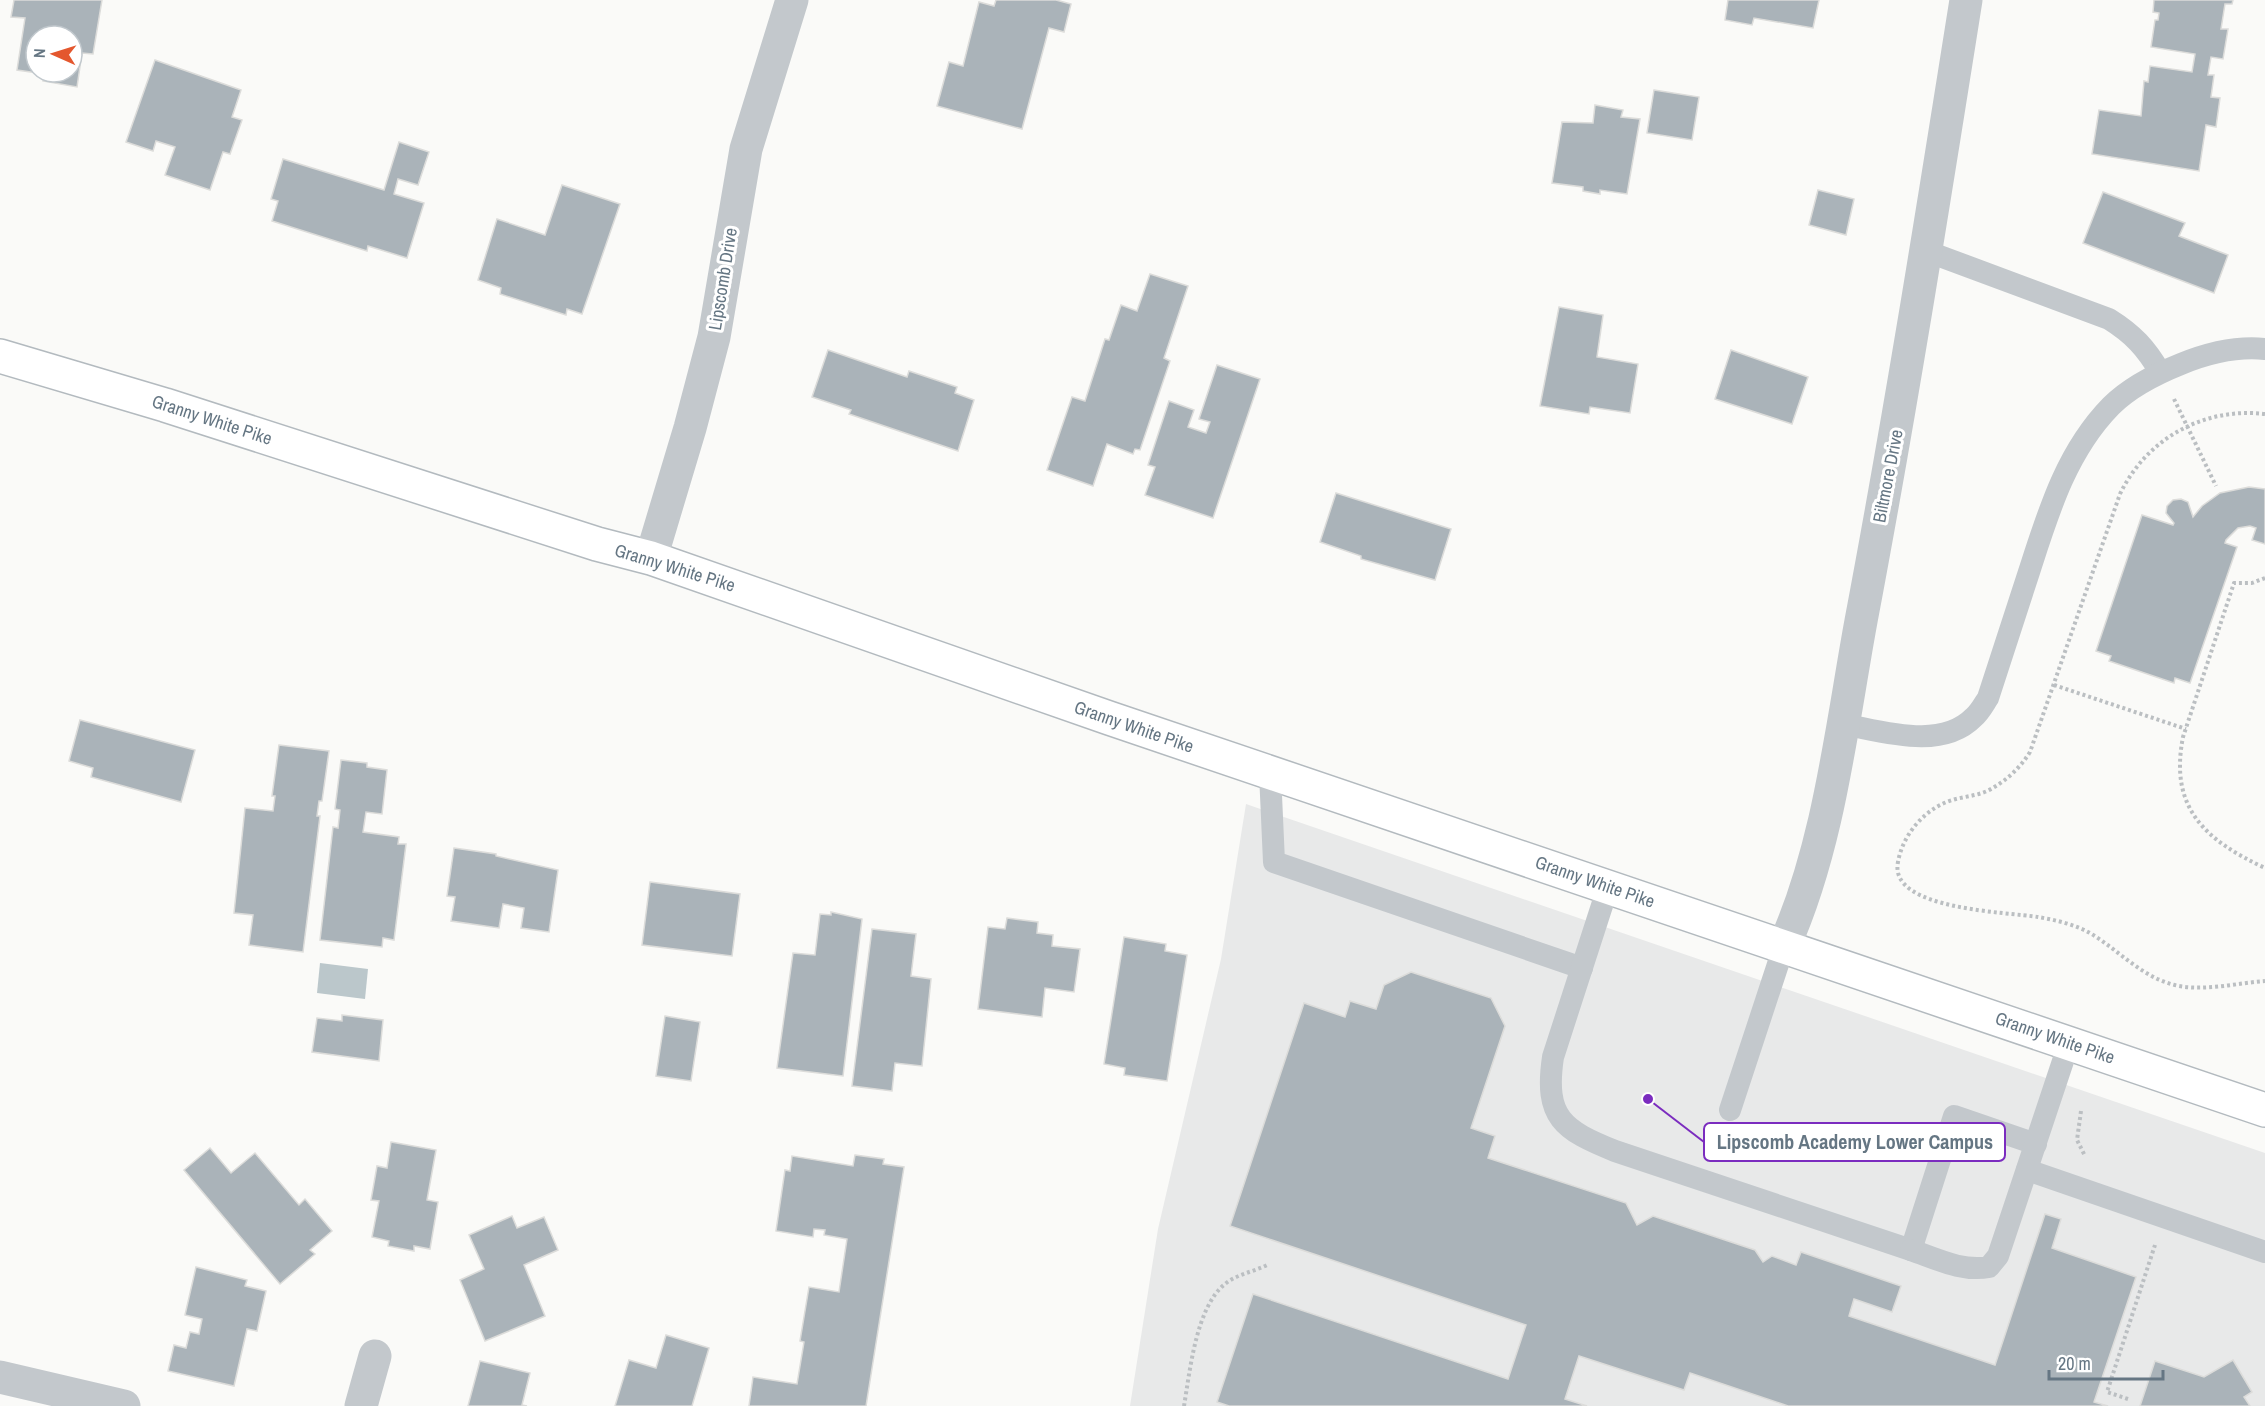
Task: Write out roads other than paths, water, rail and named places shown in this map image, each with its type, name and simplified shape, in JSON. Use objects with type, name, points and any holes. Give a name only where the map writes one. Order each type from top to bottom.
[{"type":"main road","name":"Granny White Pike","points":[[0,356],[165,405],[597,544],[651,558],[1270,773],[2265,1110]]},
{"type":"street","name":"Lipscomb Drive","points":[[651,558],[690,428],[714,337],[746,149],[792,0]]},
{"type":"street","name":"Biltmore Drive","points":[[1784,946],[1814,865],[1842,724],[1903,398],[1966,0]]},
{"type":"street","points":[[362,1406],[375,1356]]},
{"type":"street","points":[[0,1377],[124,1406]]},
{"type":"lane","points":[[1926,251],[2109,319],[2131,332],[2142,343],[2160,372]]},
{"type":"lane","points":[[1842,724],[1908,735],[1931,736],[1949,732],[1975,717],[1988,698],[2054,496],[2072,460],[2112,406],[2160,372],[2198,356],[2234,348],[2265,349]]},
{"type":"lane","points":[[1270,773],[1274,862],[1582,968]]},
{"type":"lane","points":[[1608,887],[1553,1057],[1550,1077],[1555,1109],[1563,1124],[1574,1134],[1615,1151],[1959,1267],[1974,1269],[1989,1267],[2003,1245],[2069,1043]]},
{"type":"lane","points":[[1730,1110],[1784,946]]},
{"type":"lane","points":[[1911,1250],[1954,1116],[2036,1144]]},
{"type":"lane","points":[[2027,1170],[2265,1252]]},
{"type":"place","name":"Lipscomb Academy Lower Campus","points":[[1648,1099]]}]
